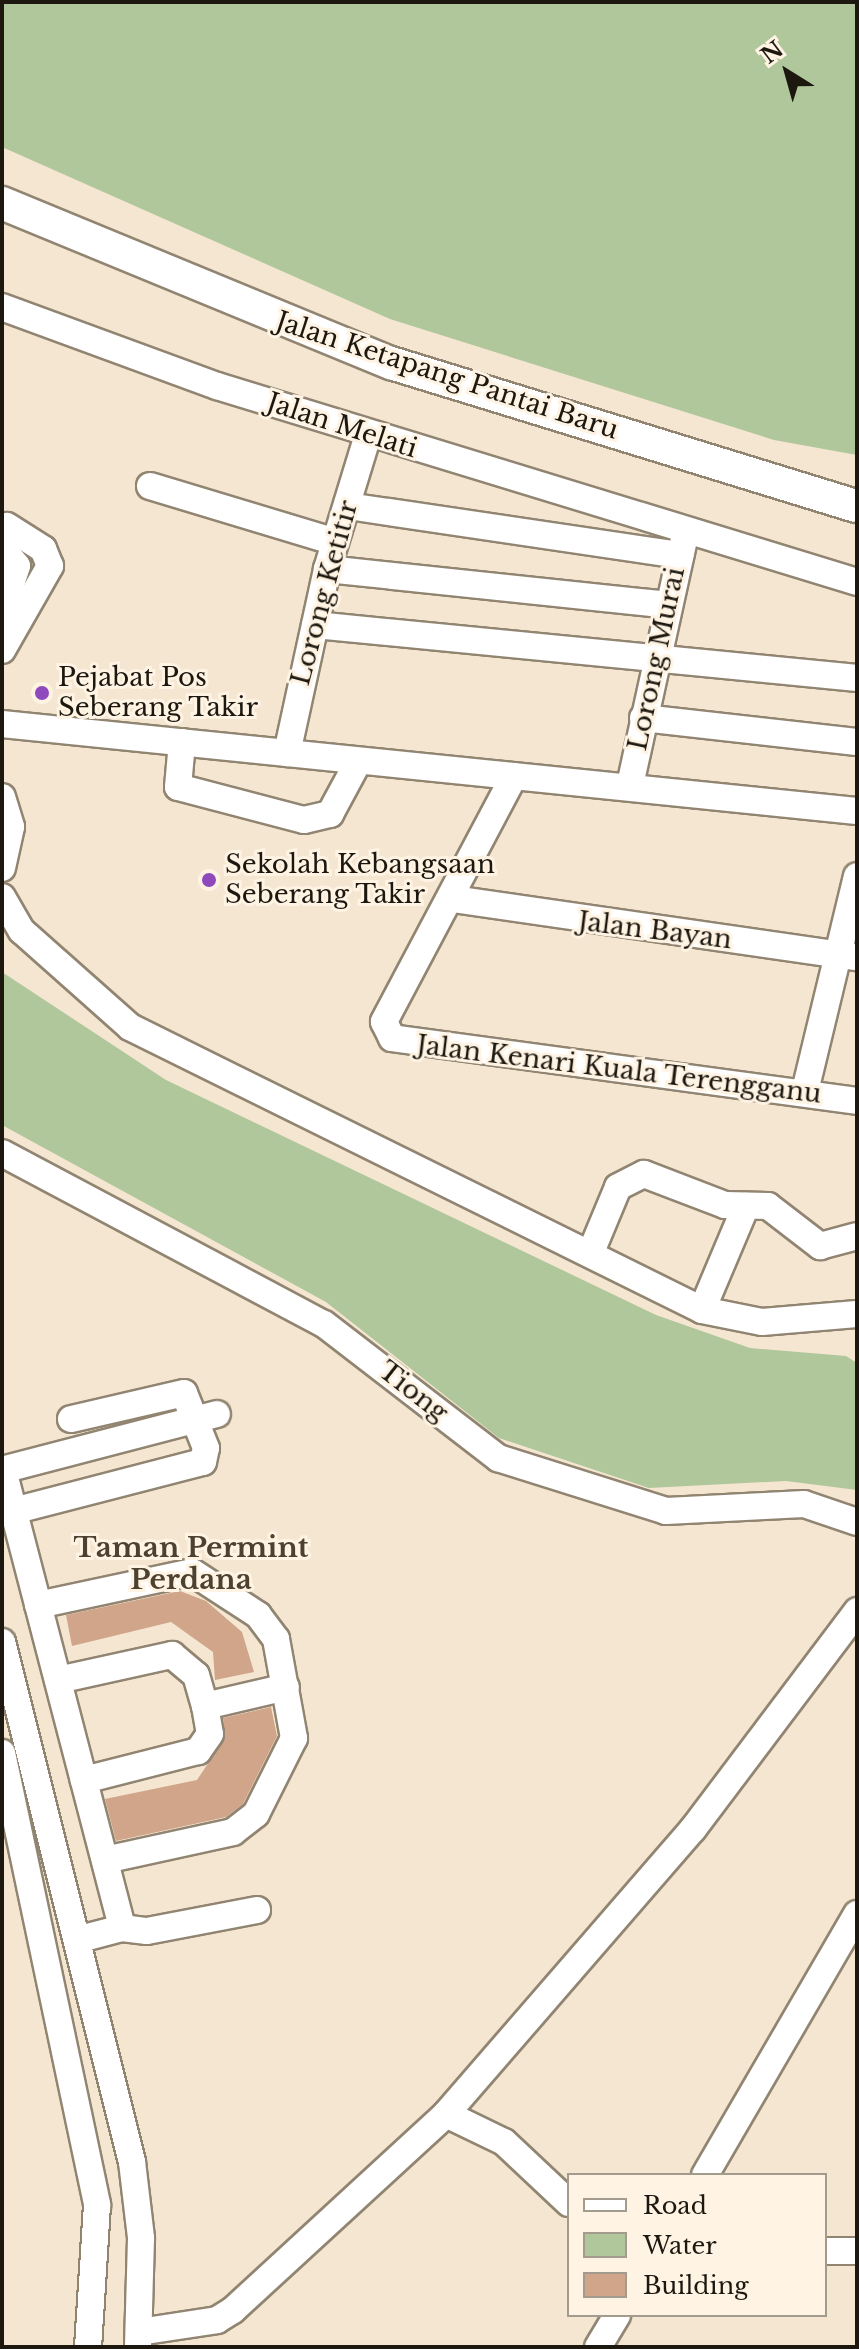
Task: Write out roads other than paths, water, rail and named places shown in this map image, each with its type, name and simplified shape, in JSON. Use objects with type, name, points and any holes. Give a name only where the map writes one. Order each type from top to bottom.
[{"type":"main road","name":"Jalan Ketapang Pantai Baru","points":[[2,203],[391,363],[857,506]]},
{"type":"main road","name":"Jalan Ketapang Pantai Baru","points":[[2,227],[383,383],[857,529]]},
{"type":"street","name":"Jalan Melati","points":[[2,307],[683,544]]},
{"type":"street","name":"Lorong Ketitir","points":[[287,753],[327,569],[368,435]]},
{"type":"street","points":[[150,486],[335,542]]},
{"type":"street","points":[[348,506],[683,544],[857,582]]},
{"type":"street","points":[[2,611],[17,566],[5,537]]},
{"type":"street","points":[[2,650],[50,566],[43,549],[5,537]]},
{"type":"street","name":"Lorong Murai","points":[[630,785],[667,605],[683,544]]},
{"type":"street","points":[[327,569],[667,605]]},
{"type":"street","points":[[315,625],[657,654],[857,678]]},
{"type":"street","points":[[643,718],[857,742]]},
{"type":"street","points":[[2,724],[358,762],[630,785],[857,811]]},
{"type":"street","points":[[182,742],[178,787],[304,820],[330,814],[358,762]]},
{"type":"street","points":[[453,899],[514,776]]},
{"type":"street","points":[[2,797],[11,827],[2,868]]},
{"type":"street","points":[[805,1091],[846,954],[857,876]]},
{"type":"street","points":[[2,897],[22,931],[130,1027],[591,1252],[702,1310],[762,1322],[857,1314]]},
{"type":"street","name":"Jalan Bayan","points":[[453,899],[571,921],[846,954]]},
{"type":"street","name":"Jalan Kenari Kuala Terengganu","points":[[453,899],[384,1022],[386,1030],[411,1045],[805,1091],[857,1101]]},
{"type":"street","name":"Tiong","points":[[2,1153],[324,1324],[498,1458],[666,1511],[804,1504],[857,1522]]},
{"type":"street","points":[[591,1252],[628,1176],[644,1174],[725,1205],[781,1213],[798,1235],[820,1246],[857,1236]]},
{"type":"street","points":[[702,1310],[746,1206]]},
{"type":"street","points":[[13,1511],[196,1468],[206,1448],[191,1421],[184,1393],[71,1419]]},
{"type":"street","points":[[122,1928],[2,1470],[217,1414]]},
{"type":"street","points":[[38,1605],[192,1572],[270,1625],[286,1687],[291,1750],[256,1814],[223,1835],[105,1860]]},
{"type":"street","points":[[2,1642],[12,1719],[80,1939],[132,2162],[141,2238],[138,2340],[217,2320],[233,2310],[446,2114],[693,1829],[857,1611]]},
{"type":"street","points":[[58,1680],[172,1655],[196,1675],[205,1706],[210,1734],[198,1751],[84,1780]]},
{"type":"street","points":[[205,1706],[286,1687]]},
{"type":"street","points":[[2,1753],[14,1860],[97,2205],[88,2347]]},
{"type":"street","points":[[80,1939],[122,1928],[147,1931],[257,1910]]},
{"type":"street","points":[[706,2173],[857,1914]]},
{"type":"street","points":[[446,2114],[504,2142],[567,2201]]},
{"type":"street","points":[[827,2251],[857,2251]]},
{"type":"street","points":[[598,2347],[616,2317]]},
{"type":"water","points":[[2,2],[857,2],[857,455],[774,440],[390,319],[2,147]]},
{"type":"water","points":[[2,972],[166,1080],[656,1315],[750,1348],[846,1356],[857,1363],[857,1490],[786,1481],[649,1488],[499,1438],[326,1302],[2,1125]]},
{"type":"place","name":"Pejabat Pos Seberang Takir","points":[[42,693]]},
{"type":"place","name":"Sekolah Kebangsaan Seberang Takir","points":[[209,880]]},
{"type":"district","name":"Taman Permint Perdana","points":[[191,1564]]}]
